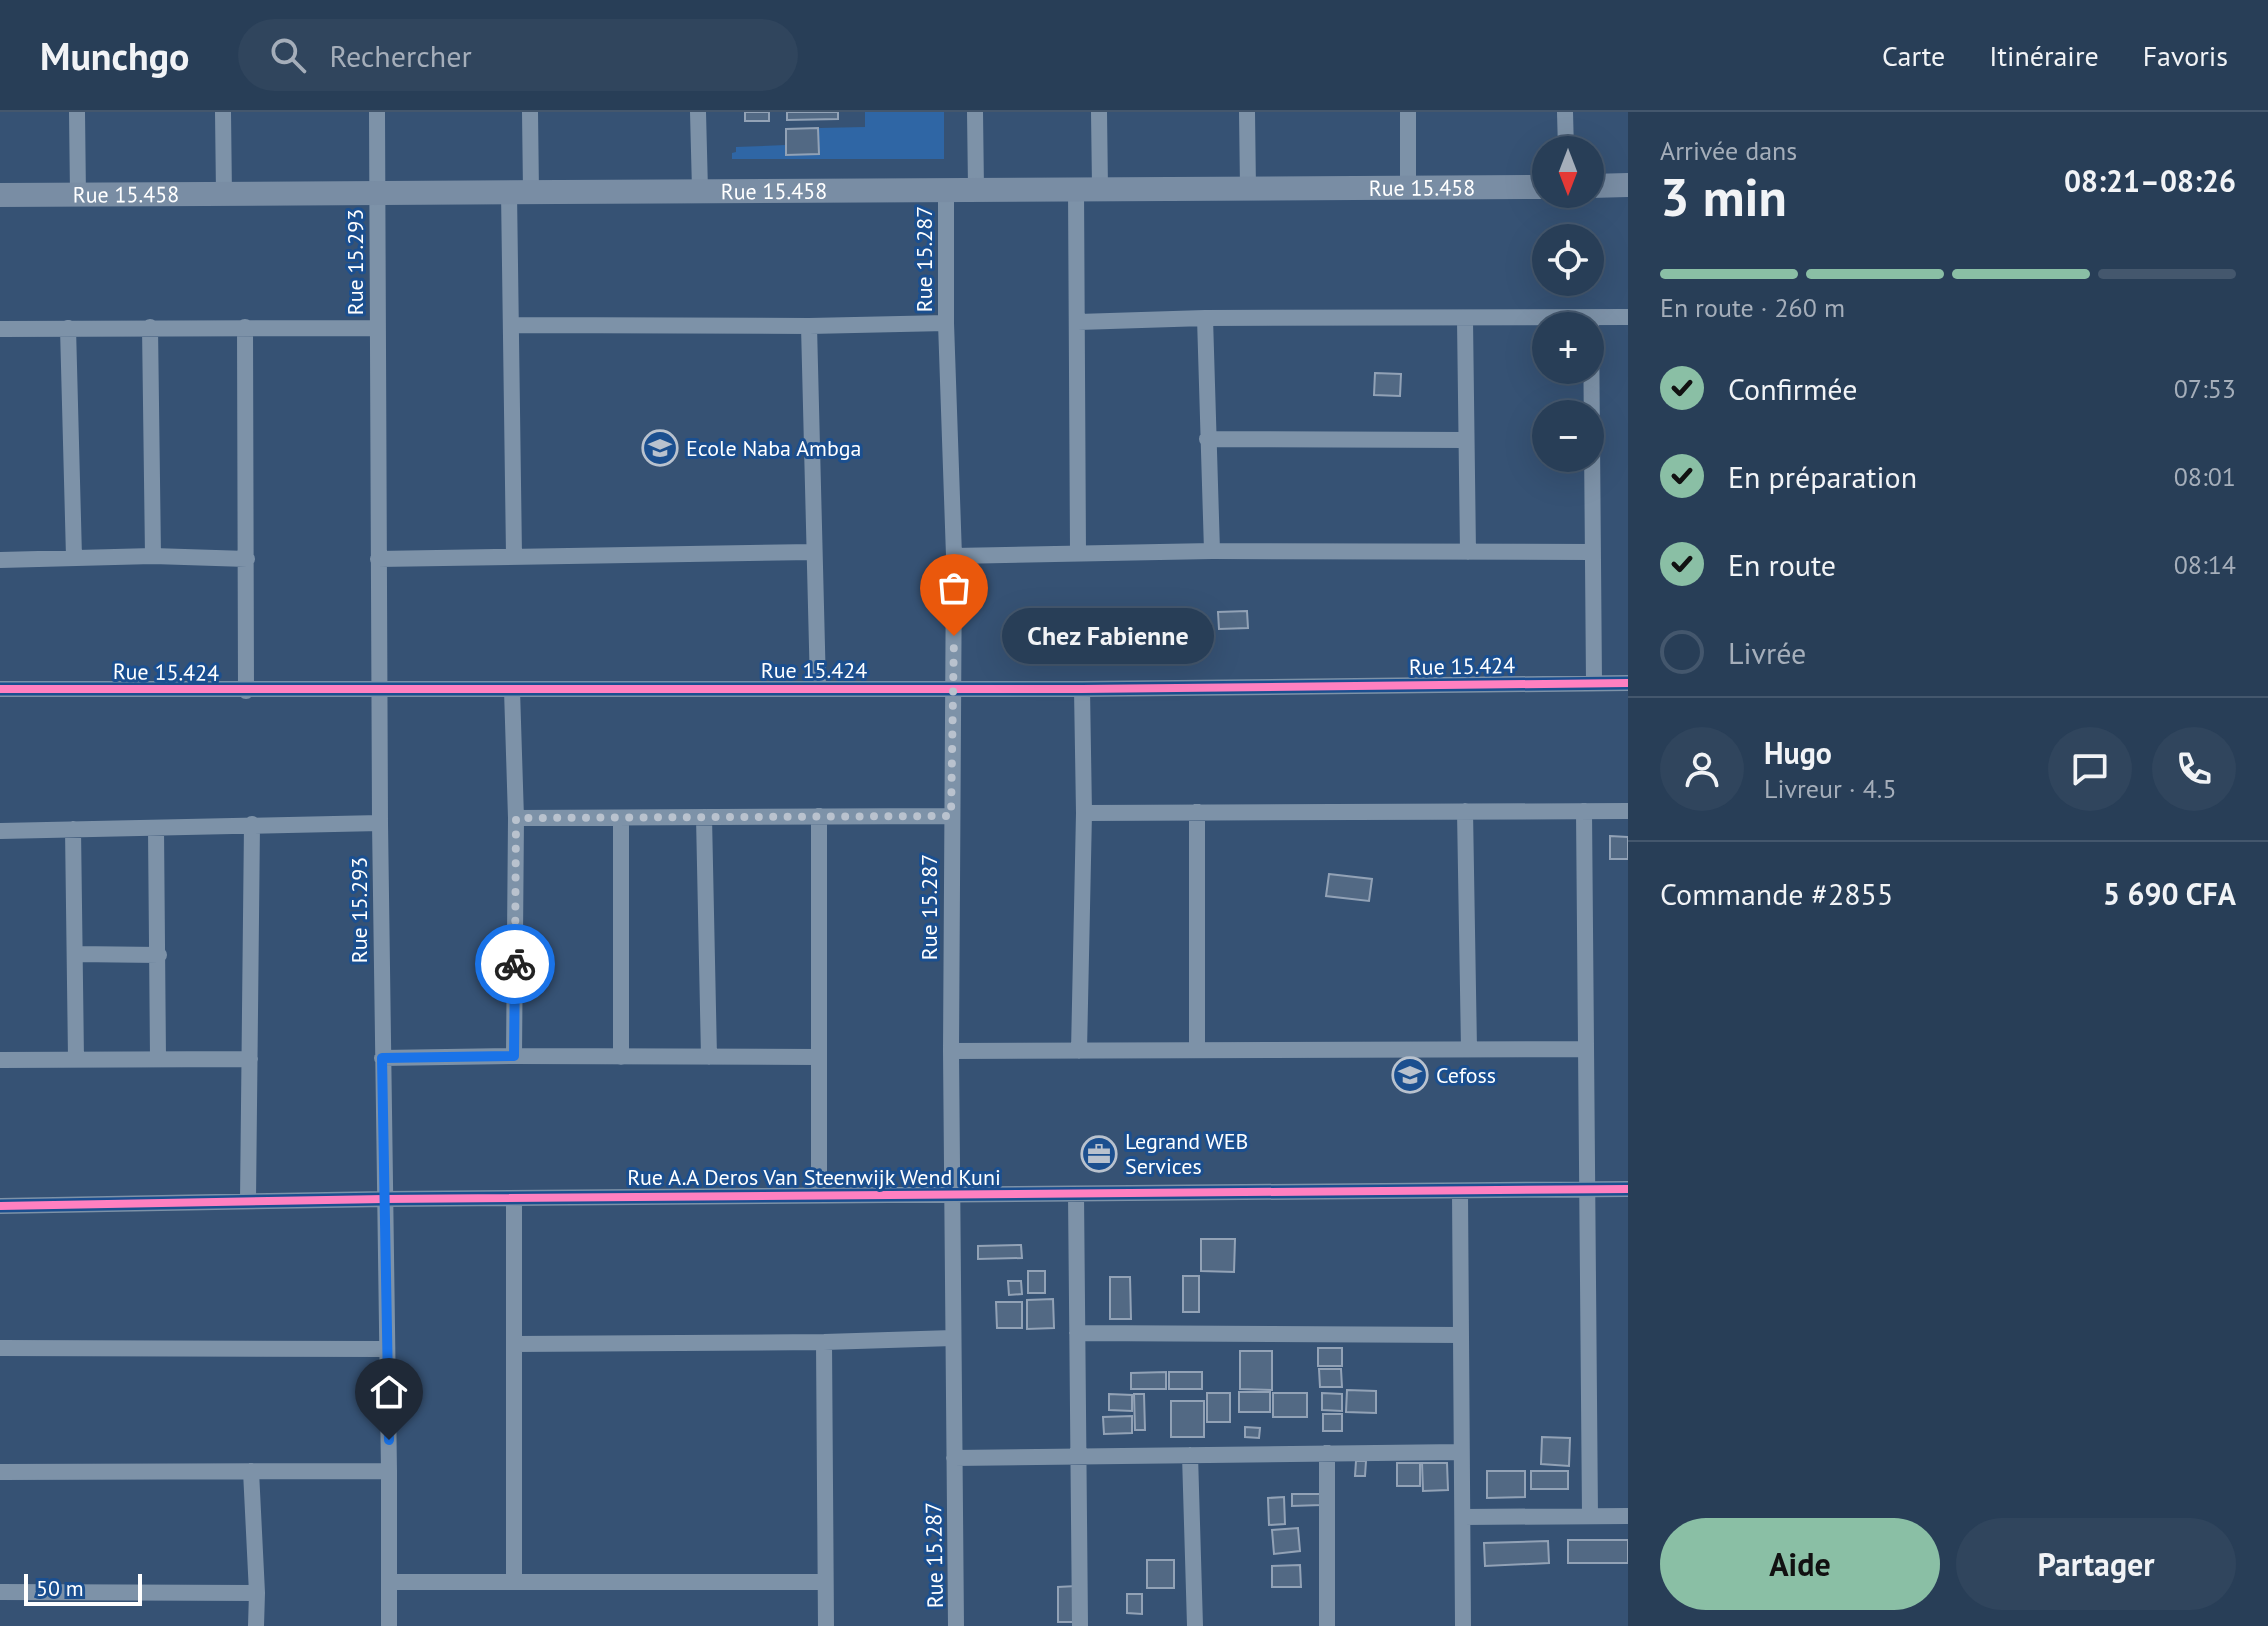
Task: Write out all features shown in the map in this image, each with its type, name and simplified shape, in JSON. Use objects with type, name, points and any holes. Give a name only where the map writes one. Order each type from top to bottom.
[{"type":"main road","points":[[1604,186],[1628,185]]},
{"type":"main road","name":"Rue 15.458","points":[[0,195],[1532,187]]},
{"type":"street","points":[[77,112],[78,195]]},
{"type":"street","points":[[223,112],[224,195]]},
{"type":"street","name":"Rue 15.293","points":[[377,112],[380,823],[389,1626]]},
{"type":"street","points":[[514,556],[512,325],[520,192],[530,112]]},
{"type":"street","points":[[698,112],[700,190]]},
{"type":"street","points":[[975,112],[976,188]]},
{"type":"street","points":[[1078,553],[1078,322],[1088,188],[1099,112]]},
{"type":"street","points":[[1247,112],[1248,188]]},
{"type":"street","points":[[1408,112],[1408,188]]},
{"type":"street","points":[[1565,112],[1566,136]]},
{"type":"street","name":"Rue 15.287","points":[[946,189],[946,323],[954,556],[951,1051],[956,1626]]},
{"type":"street","points":[[1604,318],[1628,317]]},
{"type":"street","points":[[1078,322],[1205,318],[1532,319]]},
{"type":"street","points":[[1205,318],[1212,551]]},
{"type":"street","points":[[1465,320],[1468,552]]},
{"type":"street","points":[[512,325],[946,323]]},
{"type":"street","points":[[809,326],[818,687]]},
{"type":"street","points":[[150,327],[153,556]]},
{"type":"street","points":[[245,327],[246,691]]},
{"type":"street","points":[[68,328],[74,557]]},
{"type":"street","points":[[0,329],[377,328]]},
{"type":"street","points":[[1592,384],[1594,683]]},
{"type":"street","points":[[1207,439],[1466,440]]},
{"type":"street","points":[[954,556],[1212,551],[1593,552]]},
{"type":"street","points":[[378,559],[813,552]]},
{"type":"street","points":[[0,560],[153,556],[247,559]]},
{"type":"street","name":"Rue 15.424","points":[[0,689],[1082,689],[1628,683]]},
{"type":"street","points":[[1079,1051],[1084,813],[1082,689]]},
{"type":"street","points":[[512,690],[516,818],[514,1056]]},
{"type":"street","points":[[1465,811],[1469,1049]]},
{"type":"street","points":[[1584,811],[1590,1516]]},
{"type":"street","points":[[1084,813],[1628,811]]},
{"type":"street","points":[[1197,812],[1197,1050]]},
{"type":"street","points":[[819,816],[819,1196]]},
{"type":"street","points":[[516,818],[951,816]]},
{"type":"street","points":[[704,817],[709,1057]]},
{"type":"street","points":[[621,818],[621,1057]]},
{"type":"street","points":[[0,831],[380,823]]},
{"type":"street","points":[[248,1200],[252,824]]},
{"type":"street","points":[[73,829],[76,1059]]},
{"type":"street","points":[[156,829],[158,1058]]},
{"type":"street","points":[[75,954],[159,955]]},
{"type":"street","points":[[951,1051],[1586,1049]]},
{"type":"street","points":[[382,1058],[819,1057]]},
{"type":"street","points":[[0,1060],[250,1059]]},
{"type":"street","name":"Rue A.A Deros Van Steenwijk Wend Kuni","points":[[0,1206],[248,1200],[1628,1189]]},
{"type":"street","points":[[1460,1192],[1463,1626]]},
{"type":"street","points":[[1076,1194],[1080,1626]]},
{"type":"street","points":[[514,1198],[514,1582]]},
{"type":"street","points":[[1077,1333],[1460,1335]]},
{"type":"street","points":[[514,1344],[953,1338]]},
{"type":"street","points":[[824,1342],[826,1626]]},
{"type":"street","points":[[0,1348],[387,1349]]},
{"type":"street","points":[[954,1458],[1461,1452]]},
{"type":"street","points":[[1327,1453],[1327,1626]]},
{"type":"street","points":[[1190,1455],[1195,1626]]},
{"type":"street","points":[[251,1471],[256,1626]]},
{"type":"street","points":[[0,1472],[389,1471]]},
{"type":"street","points":[[1463,1517],[1628,1516]]},
{"type":"street","points":[[389,1582],[825,1582]]},
{"type":"street","points":[[0,1592],[257,1593]]},
{"type":"shaded area","points":[[865,112],[944,112],[944,159],[732,159],[736,147],[786,145],[819,153],[818,128],[865,127]]},
{"type":"building","points":[[745,112],[769,112],[769,121],[745,121]]},
{"type":"building","points":[[787,112],[838,112],[838,119],[787,120]]},
{"type":"building","points":[[818,128],[819,154],[786,155],[786,129]]},
{"type":"building","points":[[1375,373],[1401,374],[1400,396],[1374,395]]},
{"type":"building","points":[[1247,611],[1248,628],[1219,629],[1218,612]]},
{"type":"building","points":[[1610,836],[1628,837],[1628,859],[1610,859]]},
{"type":"building","points":[[1329,874],[1372,879],[1369,901],[1326,896]]},
{"type":"building","points":[[1201,1239],[1235,1239],[1234,1272],[1201,1271]]},
{"type":"building","points":[[1021,1245],[1022,1258],[978,1259],[978,1246]]},
{"type":"building","points":[[1028,1271],[1045,1271],[1045,1293],[1028,1293]]},
{"type":"building","points":[[1183,1276],[1199,1276],[1199,1312],[1183,1312]]},
{"type":"building","points":[[1110,1277],[1130,1277],[1131,1319],[1110,1319]]},
{"type":"building","points":[[1008,1281],[1021,1281],[1022,1294],[1009,1295]]},
{"type":"building","points":[[1053,1299],[1054,1328],[1027,1329],[1027,1300]]},
{"type":"building","points":[[996,1302],[1022,1302],[1022,1328],[997,1328]]},
{"type":"building","points":[[1318,1348],[1342,1348],[1342,1366],[1318,1366]]},
{"type":"building","points":[[1240,1351],[1272,1351],[1272,1390],[1240,1389]]},
{"type":"building","points":[[1319,1369],[1341,1369],[1342,1387],[1320,1387]]},
{"type":"building","points":[[1166,1372],[1166,1389],[1131,1389],[1131,1373]]},
{"type":"building","points":[[1169,1372],[1202,1372],[1202,1389],[1169,1389]]},
{"type":"building","points":[[1347,1390],[1376,1391],[1376,1413],[1346,1412]]},
{"type":"building","points":[[1239,1392],[1270,1392],[1270,1412],[1239,1412]]},
{"type":"building","points":[[1207,1393],[1230,1393],[1230,1422],[1207,1422]]},
{"type":"building","points":[[1273,1393],[1307,1393],[1307,1417],[1273,1417]]},
{"type":"building","points":[[1322,1393],[1342,1394],[1342,1411],[1322,1410]]},
{"type":"building","points":[[1109,1394],[1132,1395],[1132,1411],[1109,1410]]},
{"type":"building","points":[[1134,1394],[1144,1394],[1145,1430],[1135,1430]]},
{"type":"building","points":[[1171,1401],[1204,1401],[1204,1437],[1171,1437]]},
{"type":"building","points":[[1323,1414],[1342,1414],[1342,1431],[1323,1431]]},
{"type":"building","points":[[1132,1416],[1132,1433],[1104,1434],[1103,1417]]},
{"type":"building","points":[[1245,1427],[1260,1428],[1259,1438],[1245,1437]]},
{"type":"building","points":[[1542,1437],[1570,1438],[1569,1466],[1541,1464]]},
{"type":"building","points":[[1356,1461],[1366,1461],[1365,1476],[1355,1476]]},
{"type":"building","points":[[1397,1463],[1420,1463],[1420,1486],[1397,1486]]},
{"type":"building","points":[[1422,1463],[1447,1463],[1448,1490],[1423,1491]]},
{"type":"building","points":[[1487,1471],[1525,1471],[1525,1497],[1487,1498]]},
{"type":"building","points":[[1531,1471],[1568,1471],[1568,1489],[1531,1489]]},
{"type":"building","points":[[1292,1494],[1321,1494],[1321,1505],[1292,1506]]},
{"type":"building","points":[[1284,1497],[1285,1524],[1269,1525],[1268,1498]]},
{"type":"building","points":[[1298,1528],[1300,1551],[1274,1554],[1272,1530]]},
{"type":"building","points":[[1568,1540],[1628,1540],[1628,1563],[1568,1563]]},
{"type":"building","points":[[1548,1541],[1549,1563],[1485,1566],[1484,1543]]},
{"type":"building","points":[[1147,1560],[1174,1560],[1174,1588],[1147,1588]]},
{"type":"building","points":[[1300,1565],[1301,1587],[1272,1587],[1272,1566]]},
{"type":"building","points":[[1076,1586],[1076,1622],[1058,1622],[1058,1587]]},
{"type":"building","points":[[1127,1594],[1142,1594],[1142,1614],[1127,1613]]},
{"type":"cycle path","points":[[0,689],[1082,689],[1628,683]]},
{"type":"cycle path","points":[[0,1206],[384,1199],[1628,1189]]},
{"type":"way so far","points":[[515,964],[516,818],[951,816],[954,636]]},
{"type":"place","name":"Ecole Naba Ambga","points":[[660,448]]},
{"type":"place","name":"Chez Fabienne","points":[[954,636]]},
{"type":"place","name":"Cefoss","points":[[1410,1075]]},
{"type":"place","name":"Legrand WEB Services","points":[[1099,1154]]},
{"type":"route","points":[[389,1440],[382,1058],[514,1056],[515,964]]}]
